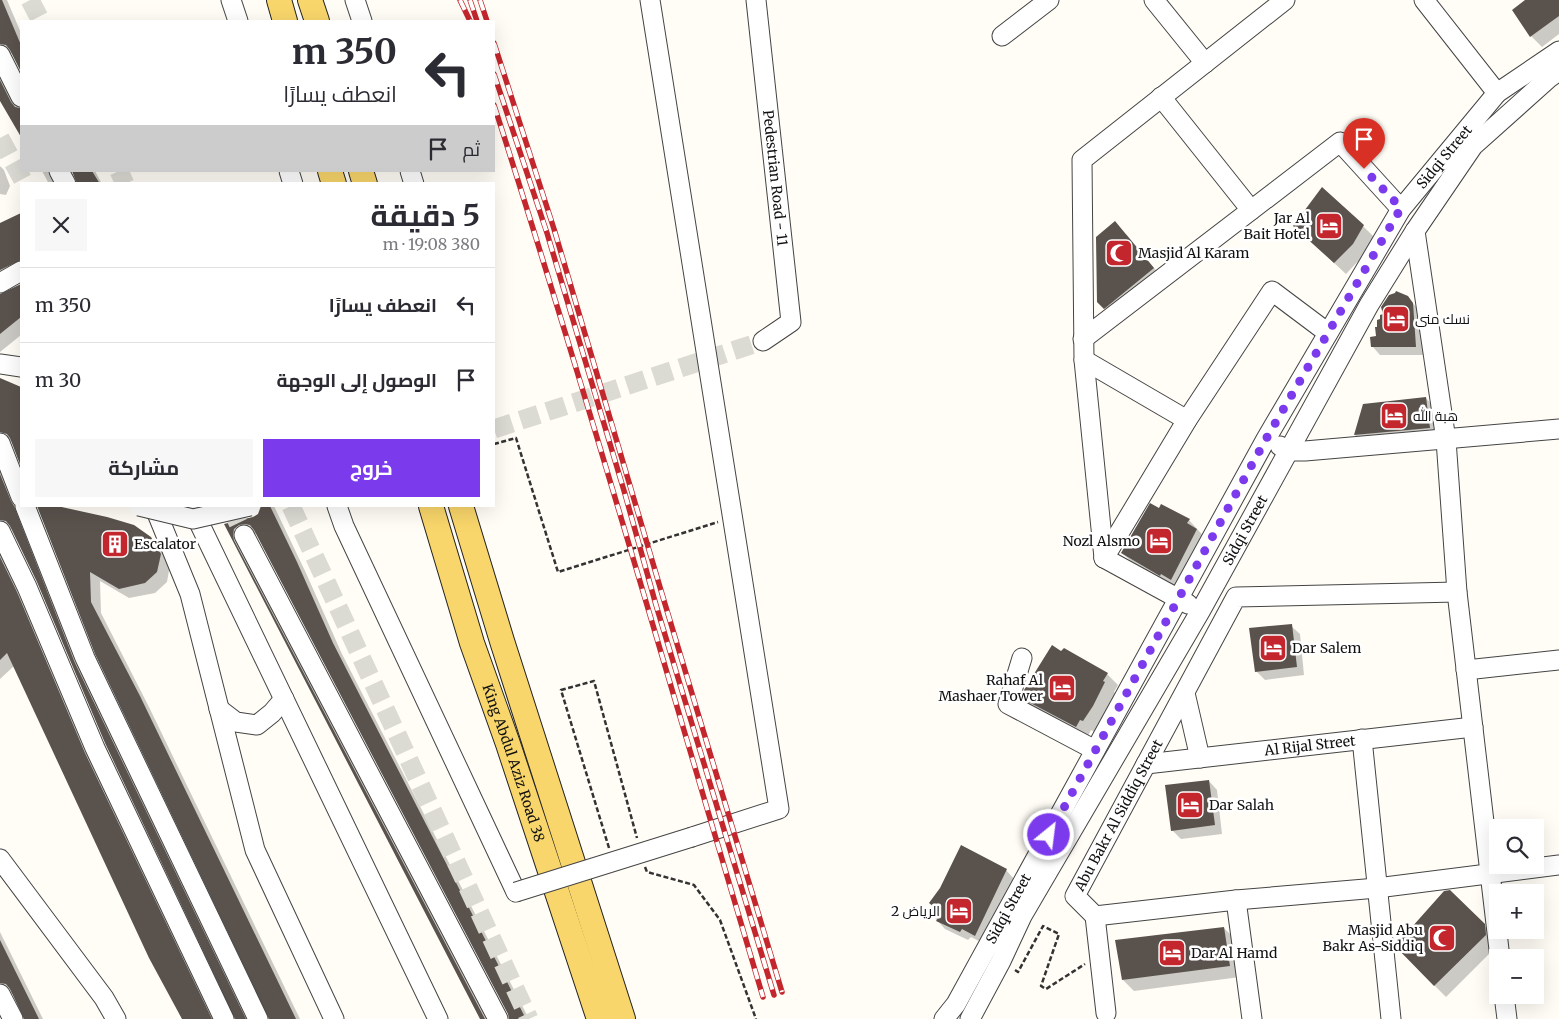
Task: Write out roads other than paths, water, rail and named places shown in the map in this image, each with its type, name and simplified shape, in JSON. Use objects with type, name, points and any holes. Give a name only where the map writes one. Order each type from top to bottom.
[{"type":"main road","points":[[279,0],[285,20]]},
{"type":"main road","points":[[310,0],[317,20]]},
{"type":"main road","name":"King Abdul Aziz Road 38","points":[[431,507],[472,643],[508,744],[599,1019]]},
{"type":"main road","name":"King Abdul Aziz Road 38","points":[[461,507],[502,642],[623,1019]]},
{"type":"street","points":[[231,0],[238,20]]},
{"type":"street","points":[[355,0],[362,20]]},
{"type":"street","points":[[337,507],[348,535],[516,892],[779,809],[650,0]]},
{"type":"street","name":"Pedestrian Road - 11","points":[[756,0],[791,322],[763,340]]},
{"type":"street","points":[[1002,36],[1049,0]]},
{"type":"street","points":[[1154,0],[1205,63]]},
{"type":"street","points":[[1104,558],[1084,360],[1082,160],[1285,0]]},
{"type":"street","points":[[1424,0],[1497,93]]},
{"type":"street","name":"Sidqi Street","points":[[944,1019],[956,1004],[1266,439],[1401,208],[1497,93],[1559,51]]},
{"type":"street","points":[[0,55],[20,95]]},
{"type":"street","name":"Sidqi Street","points":[[970,1019],[1001,961],[1022,916],[1201,610],[1369,304],[1415,230],[1473,146],[1548,78],[1559,71]]},
{"type":"street","points":[[1161,98],[1251,210]]},
{"type":"street","points":[[1083,339],[1340,142],[1401,208]]},
{"type":"street","points":[[1415,230],[1446,440],[1457,592],[1489,865]]},
{"type":"street","points":[[0,283],[20,271]]},
{"type":"street","points":[[1104,558],[1187,420],[1272,291],[1328,333]]},
{"type":"street","points":[[1084,360],[1187,420]]},
{"type":"street","points":[[0,364],[20,367]]},
{"type":"street","points":[[1266,439],[1289,451],[1305,451],[1559,429]]},
{"type":"street","points":[[0,443],[18,478]]},
{"type":"street","points":[[25,507],[86,658],[258,1019]]},
{"type":"street","points":[[143,507],[193,519],[246,507]]},
{"type":"street","points":[[154,507],[190,594],[255,850],[334,1019]]},
{"type":"street","points":[[191,507],[438,1019]]},
{"type":"street","points":[[0,531],[27,587],[95,748],[224,1019]]},
{"type":"street","points":[[244,535],[498,1019]]},
{"type":"street","points":[[1104,558],[1201,610]]},
{"type":"street","name":"Abu Bakr Al Siddiq Street","points":[[1095,916],[1075,896],[1236,597],[1457,592]]},
{"type":"street","points":[[1022,658],[1008,704],[1095,750]]},
{"type":"street","points":[[1466,670],[1559,660]]},
{"type":"street","points":[[1184,694],[1200,758]]},
{"type":"street","points":[[219,709],[236,722],[257,725],[272,713],[284,698]]},
{"type":"street","name":"Al Rijal Street","points":[[1146,764],[1473,727]]},
{"type":"street","points":[[1362,739],[1391,1019]]},
{"type":"street","points":[[0,859],[104,998],[116,1019]]},
{"type":"street","points":[[1544,867],[1559,865]]},
{"type":"street","points":[[1106,1013],[1095,916],[1236,900],[1378,888],[1490,874],[1499,949]]},
{"type":"street","points":[[1236,900],[1252,1019]]},
{"type":"street","points":[[984,952],[1001,961]]},
{"type":"street","points":[[0,994],[13,1019]]},
{"type":"street","points":[[1505,1004],[1507,1019]]},
{"type":"tunnel","points":[[30,0],[40,20]]},
{"type":"tunnel","points":[[0,138],[24,182]]},
{"type":"tunnel","points":[[119,172],[124,182]]},
{"type":"tunnel","points":[[495,429],[763,341]]},
{"type":"tunnel","points":[[230,507],[244,535]]},
{"type":"tunnel","points":[[291,507],[529,1019]]},
{"type":"railway","points":[[460,0],[470,20]]},
{"type":"railway","points":[[470,0],[477,20]]},
{"type":"railway","points":[[480,0],[487,20]]},
{"type":"railway","points":[[495,46],[554,229],[782,992]]},
{"type":"railway","points":[[495,77],[547,233],[656,605],[774,995]]},
{"type":"railway","points":[[495,108],[597,439],[763,997]]},
{"type":"place","name":"Jar Al Bait Hotel","points":[[1329,226]]},
{"type":"place","name":"Masjid Al Karam","points":[[1119,253]]},
{"type":"place","name":"نسك منى","points":[[1396,319]]},
{"type":"place","name":"هبة الله","points":[[1394,416]]},
{"type":"place","name":"Nozl Alsmo","points":[[1159,541]]},
{"type":"place","name":"Escalator","points":[[115,544]]},
{"type":"place","name":"Dar Salem","points":[[1273,648]]},
{"type":"place","name":"Rahaf Al Mashaer Tower","points":[[1062,688]]},
{"type":"place","name":"Dar Salah","points":[[1190,805]]},
{"type":"place","name":"الرياض 2","points":[[959,911]]},
{"type":"place","name":"Masjid Abu Bakr As-Siddiq","points":[[1442,938]]},
{"type":"place","name":"Dar Al Hamd","points":[[1172,953]]}]
